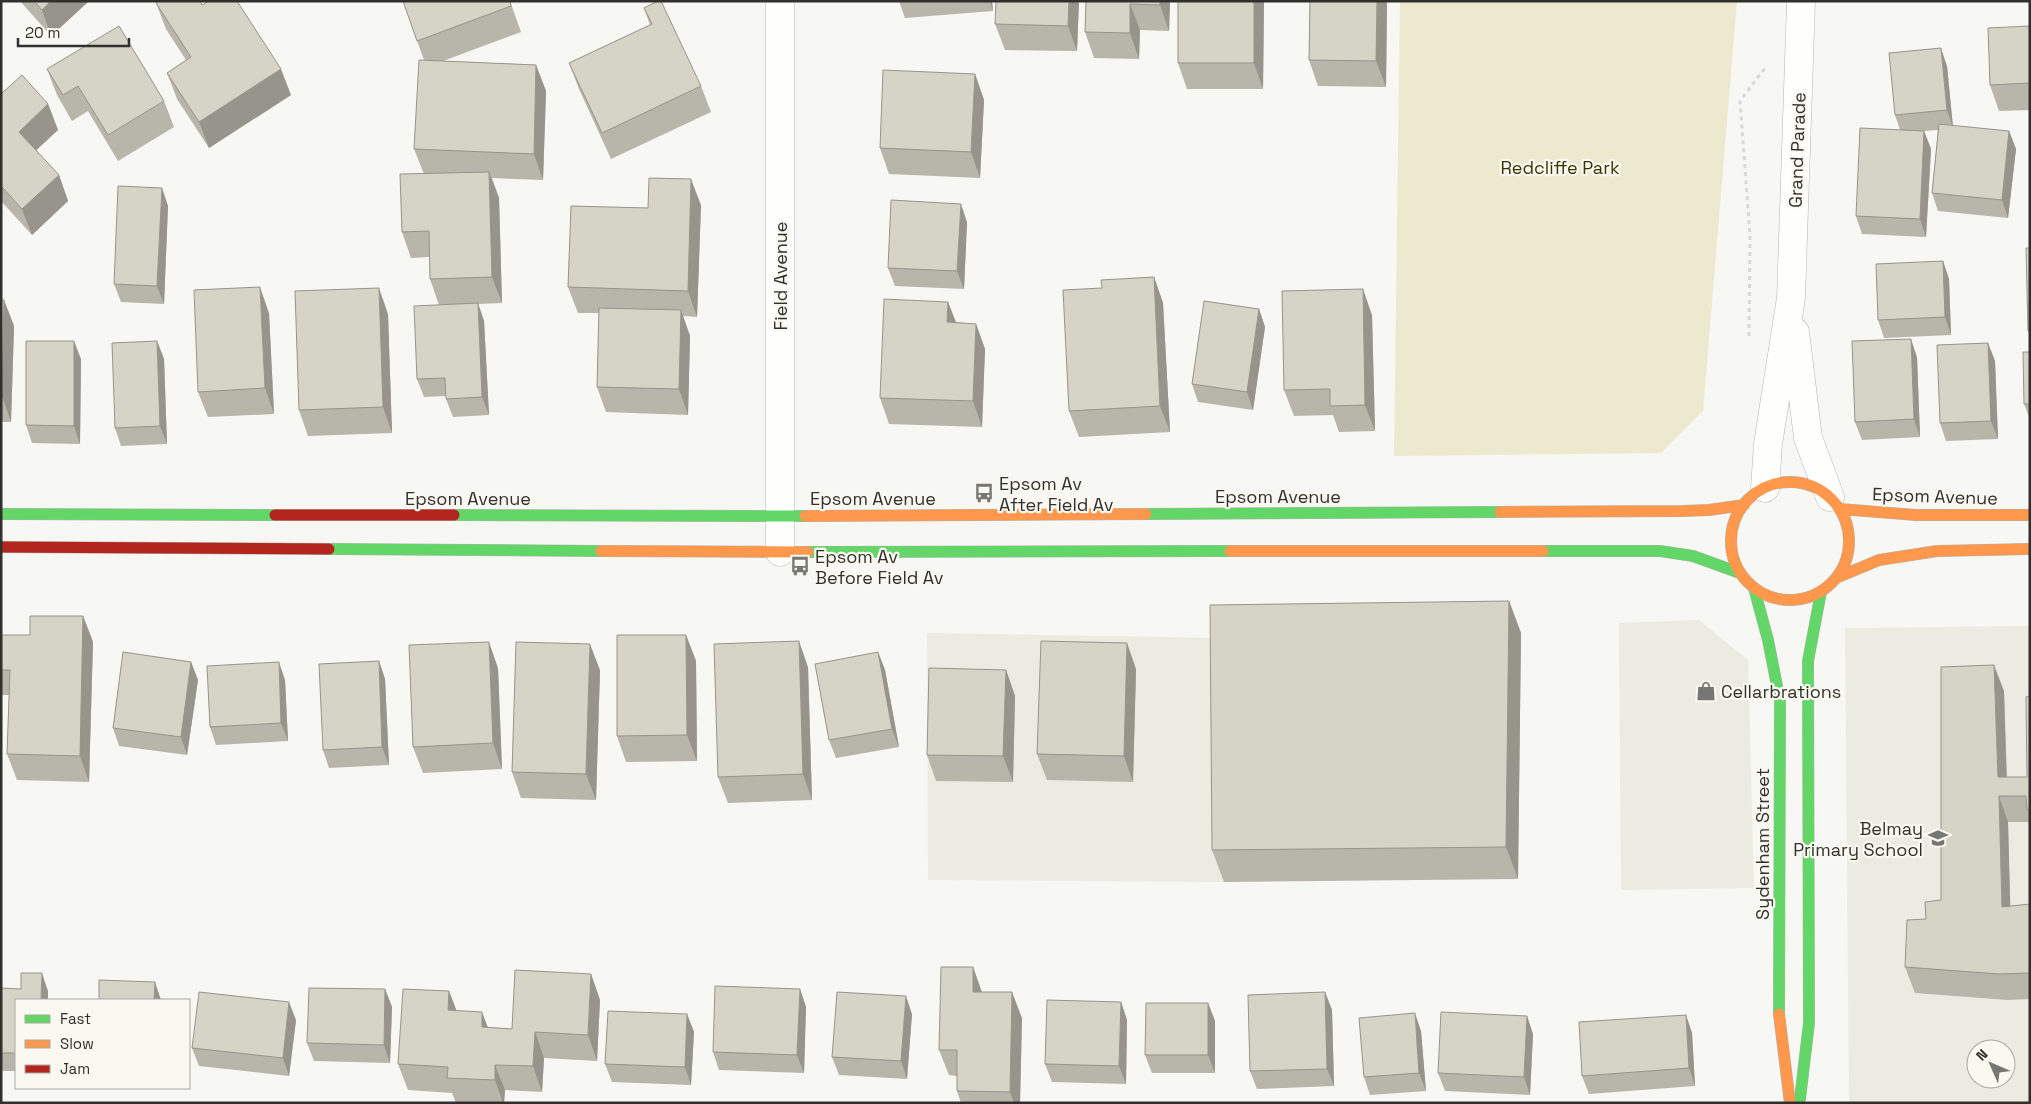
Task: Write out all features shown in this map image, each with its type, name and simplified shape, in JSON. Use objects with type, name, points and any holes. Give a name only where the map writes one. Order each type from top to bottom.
[{"type":"street","name":"Field Avenue","points":[[780,1],[780,552]]},
{"type":"street","name":"Grand Parade","points":[[1765,488],[1768,444],[1791,298],[1801,1]]},
{"type":"street","name":"Grand Parade","points":[[1791,298],[1808,438],[1835,503]]},
{"type":"street","points":[[1792,482],[1806,484],[1835,503],[1846,523],[1849,537],[1844,566],[1836,578],[1821,592],[1804,599],[1786,600],[1769,596],[1754,588],[1740,572],[1733,556],[1731,538],[1735,520],[1753,495],[1765,488],[1792,482]]},
{"type":"street","name":"Epsom Avenue","points":[[1835,503],[1916,515],[2030,515]]},
{"type":"street","name":"Epsom Avenue","points":[[1,514],[780,516],[1683,511],[1709,510],[1744,505]]},
{"type":"street","points":[[1,547],[780,552],[1660,551],[1693,556],[1740,572]]},
{"type":"street","points":[[1836,578],[1879,560],[1937,551],[2030,548]]},
{"type":"street","name":"Sydenham Street","points":[[1754,588],[1768,640],[1780,701],[1779,1023],[1790,1103]]},
{"type":"street","points":[[1800,1103],[1808,1023],[1808,661],[1821,592]]},
{"type":"path","points":[[1749,341],[1750,236],[1740,101],[1765,67]]},
{"type":"shaded area","points":[[1699,620],[1748,660],[1754,888],[1621,890],[1619,623]]},
{"type":"shaded area","name":"Belmay Primary School","points":[[2030,626],[2030,1103],[1849,1103],[1845,628]]},
{"type":"shaded area","points":[[927,633],[1222,638],[1224,882],[928,880]]},
{"type":"green space","name":"Redcliffe Park","points":[[1400,1],[1737,1],[1703,411],[1661,453],[1394,456]]},
{"type":"building","points":[[34,1],[51,1],[42,10]]},
{"type":"building","points":[[159,1],[200,1],[202,5],[209,1],[237,1],[281,69],[199,122],[167,73],[191,57],[156,3]]},
{"type":"building","points":[[403,1],[510,1],[511,6],[417,41]]},
{"type":"building","points":[[661,1],[701,86],[602,133],[569,63],[652,24],[644,8]]},
{"type":"building","points":[[996,1],[1069,1],[1068,26],[995,24]]},
{"type":"building","points":[[1086,1],[1160,1],[1160,5],[1130,4],[1130,33],[1085,32]]},
{"type":"building","points":[[1178,1],[1254,1],[1254,63],[1178,63]]},
{"type":"building","points":[[1310,1],[1377,1],[1376,61],[1309,60]]},
{"type":"building","points":[[119,26],[164,101],[108,135],[78,86],[63,95],[47,69]]},
{"type":"building","points":[[2030,26],[2030,83],[1990,85],[1988,28]]},
{"type":"building","points":[[1941,48],[1947,110],[1895,115],[1889,53]]},
{"type":"building","points":[[419,60],[536,65],[534,154],[414,149]]},
{"type":"building","points":[[883,70],[975,74],[971,152],[880,148]]},
{"type":"building","points":[[22,75],[48,104],[19,132],[59,175],[22,209],[1,186],[1,94]]},
{"type":"building","points":[[1939,124],[2009,131],[2002,200],[1932,193]]},
{"type":"building","points":[[1860,128],[1924,131],[1920,219],[1856,216]]},
{"type":"building","points":[[489,172],[492,277],[430,279],[429,231],[402,232],[400,174]]},
{"type":"building","points":[[649,178],[691,179],[688,291],[568,287],[571,206],[648,208]]},
{"type":"building","points":[[118,186],[162,188],[157,286],[114,284]]},
{"type":"building","points":[[891,200],[961,204],[957,271],[888,268]]},
{"type":"building","points":[[2026,248],[2030,248],[2030,331],[2028,331]]},
{"type":"building","points":[[1943,261],[1945,317],[1878,320],[1876,264]]},
{"type":"building","points":[[1154,277],[1160,406],[1069,411],[1063,290],[1102,288],[1101,280]]},
{"type":"building","points":[[260,287],[265,388],[198,392],[194,290]]},
{"type":"building","points":[[379,288],[383,407],[299,410],[295,291]]},
{"type":"building","points":[[1363,289],[1365,405],[1330,406],[1330,389],[1284,390],[1282,291]]},
{"type":"building","points":[[884,299],[948,302],[947,322],[976,324],[973,401],[880,398]]},
{"type":"building","points":[[1,300],[4,300],[2,396],[1,396]]},
{"type":"building","points":[[1204,301],[1259,309],[1247,392],[1192,384]]},
{"type":"building","points":[[478,303],[482,397],[446,399],[445,378],[417,379],[414,306]]},
{"type":"building","points":[[599,308],[681,310],[679,389],[597,387]]},
{"type":"building","points":[[1911,339],[1914,419],[1855,422],[1852,341]]},
{"type":"building","points":[[26,341],[74,341],[74,426],[26,425]]},
{"type":"building","points":[[157,341],[160,426],[115,428],[112,343]]},
{"type":"building","points":[[1988,343],[1991,421],[1940,423],[1937,345]]},
{"type":"building","points":[[2023,352],[2030,352],[2030,404],[2024,404]]},
{"type":"building","points":[[1509,601],[1506,847],[1212,850],[1210,605]]},
{"type":"building","points":[[30,616],[83,616],[80,756],[7,754],[10,670],[1,670],[1,635],[30,635]]},
{"type":"building","points":[[617,635],[686,635],[687,735],[617,736]]},
{"type":"building","points":[[799,641],[803,774],[718,777],[714,644]]},
{"type":"building","points":[[1041,641],[1127,643],[1124,756],[1037,754]]},
{"type":"building","points":[[489,642],[493,743],[413,747],[409,645]]},
{"type":"building","points":[[516,642],[590,644],[586,774],[512,772]]},
{"type":"building","points":[[123,652],[191,662],[181,737],[113,728]]},
{"type":"building","points":[[878,652],[892,729],[829,740],[815,664]]},
{"type":"building","points":[[379,661],[382,747],[323,750],[319,664]]},
{"type":"building","points":[[279,662],[281,723],[210,727],[207,666]]},
{"type":"building","points":[[1994,665],[1998,777],[2027,777],[2026,697],[2030,696],[2030,810],[2027,810],[2026,796],[1999,796],[2002,907],[2030,904],[2030,973],[1999,974],[1905,967],[1907,920],[1926,919],[1925,902],[1941,900],[1941,667]]},
{"type":"building","points":[[929,668],[1006,670],[1003,756],[927,755]]},
{"type":"building","points":[[941,967],[973,967],[973,992],[1012,992],[1010,1092],[957,1091],[957,1050],[939,1050]]},
{"type":"building","points":[[515,970],[591,974],[588,1035],[535,1032],[533,1066],[495,1065],[495,1080],[447,1078],[448,1067],[398,1064],[403,989],[449,991],[448,1010],[482,1012],[482,1027],[512,1029]]},
{"type":"building","points":[[21,973],[42,973],[41,999],[15,999],[15,1053],[1,1053],[1,988],[21,989]]},
{"type":"building","points":[[99,980],[155,982],[154,999],[99,999]]},
{"type":"building","points":[[715,986],[800,989],[797,1055],[713,1052]]},
{"type":"building","points":[[309,988],[385,989],[384,1045],[307,1043]]},
{"type":"building","points":[[199,992],[289,1002],[283,1058],[192,1048]]},
{"type":"building","points":[[837,992],[906,996],[901,1061],[832,1057]]},
{"type":"building","points":[[1325,992],[1327,1069],[1250,1071],[1248,995]]},
{"type":"building","points":[[1047,1000],[1121,1002],[1119,1066],[1045,1064]]},
{"type":"building","points":[[1146,1003],[1208,1003],[1208,1055],[1145,1055]]},
{"type":"building","points":[[608,1011],[687,1014],[685,1067],[605,1064]]},
{"type":"building","points":[[1441,1012],[1527,1016],[1524,1077],[1438,1073]]},
{"type":"building","points":[[1415,1013],[1419,1073],[1364,1077],[1359,1018]]},
{"type":"building","points":[[1686,1015],[1689,1068],[1582,1076],[1579,1022]]},
{"type":"traffic: fast","points":[[1146,514],[1500,512]]},
{"type":"traffic: fast","points":[[1,514],[275,515]]},
{"type":"traffic: fast","points":[[454,515],[805,516]]},
{"type":"traffic: fast","points":[[329,549],[601,551]]},
{"type":"traffic: fast","points":[[808,552],[1230,551]]},
{"type":"traffic: fast","points":[[1543,551],[1660,551],[1693,556],[1740,573]]},
{"type":"traffic: fast","points":[[1754,588],[1768,640],[1780,701],[1779,1014]]},
{"type":"traffic: fast","points":[[1800,1099],[1809,1023],[1808,661],[1821,592]]},
{"type":"traffic: slow","points":[[1790,482],[1812,487],[1823,492],[1839,508],[1844,519],[1849,541],[1844,563],[1839,574],[1823,590],[1812,595],[1790,600],[1768,595],[1757,590],[1741,574],[1736,563],[1731,541],[1736,519],[1741,508],[1757,492],[1768,487],[1790,482]]},
{"type":"traffic: slow","points":[[1500,512],[1683,511],[1709,510],[1744,505]]},
{"type":"traffic: slow","points":[[1840,509],[1916,515],[2030,515]]},
{"type":"traffic: slow","points":[[805,516],[1146,514]]},
{"type":"traffic: slow","points":[[1836,578],[1879,560],[1937,551],[2030,549]]},
{"type":"traffic: slow","points":[[601,551],[808,552]]},
{"type":"traffic: slow","points":[[1230,551],[1543,551]]},
{"type":"traffic: slow","points":[[1779,1014],[1790,1103]]},
{"type":"traffic: jam","points":[[275,515],[454,515]]},
{"type":"traffic: jam","points":[[1,547],[329,549]]},
{"type":"place","name":"Epsom Av After Field Av","points":[[984,493]]},
{"type":"place","name":"Epsom Av Before Field Av","points":[[800,566]]},
{"type":"place","name":"Cellarbrations","points":[[1706,691]]},
{"type":"place","name":"Belmay Primary School","points":[[1938,838]]}]
